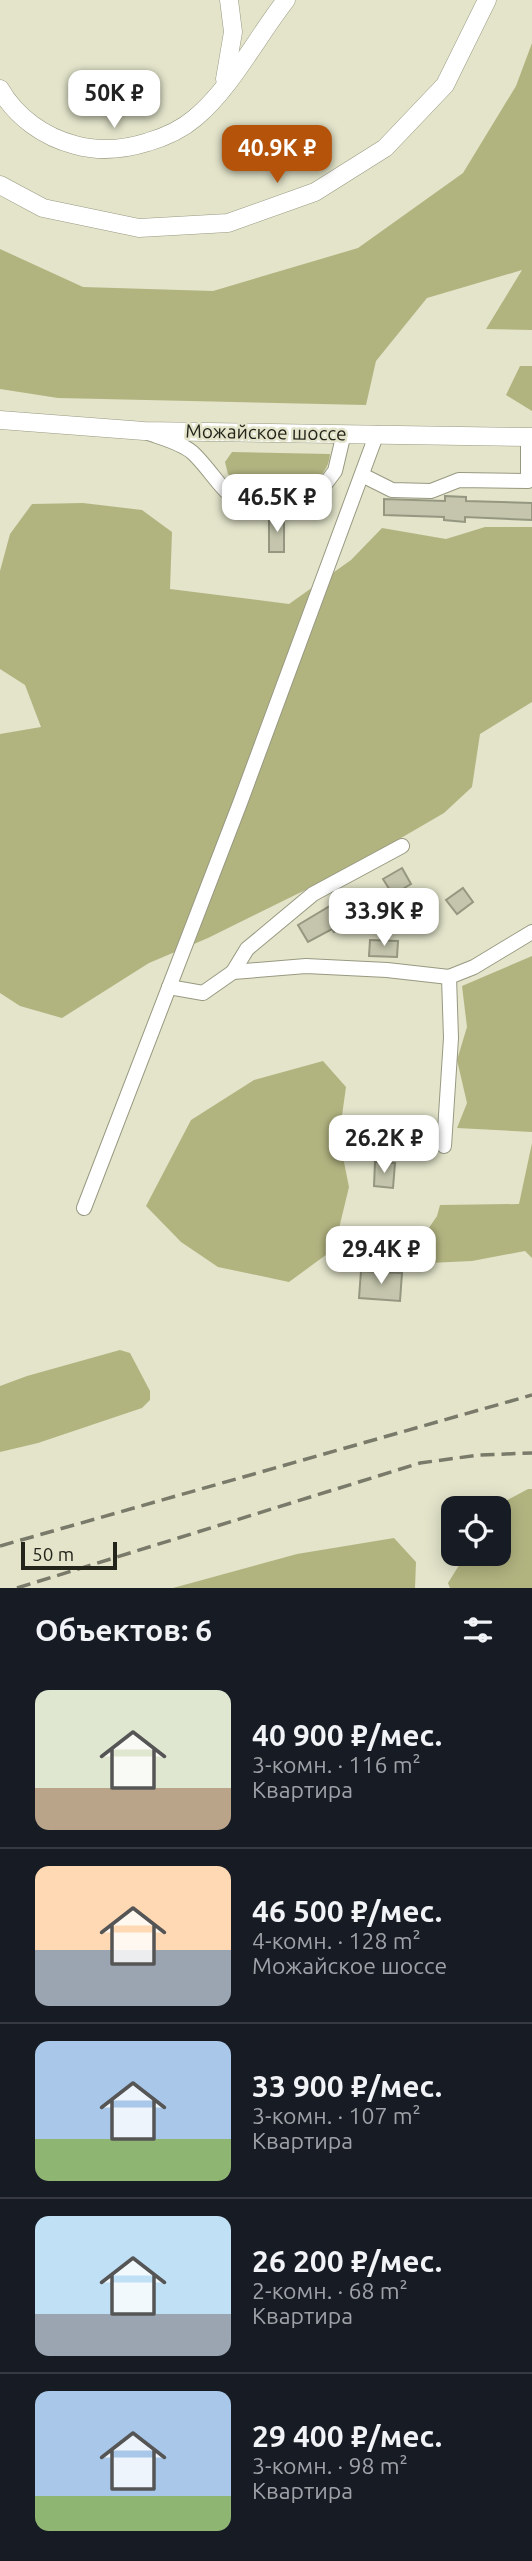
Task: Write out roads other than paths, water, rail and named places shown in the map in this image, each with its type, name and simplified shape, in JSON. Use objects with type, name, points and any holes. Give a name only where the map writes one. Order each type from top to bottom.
[{"type":"main road","points":[[224,86],[233,32],[229,0]]},
{"type":"main road","points":[[0,89],[29,123],[58,141],[92,149],[127,149],[170,135],[196,118],[224,86],[286,0]]},
{"type":"main road","points":[[0,185],[43,208],[139,228],[228,223],[315,192],[385,148],[444,85],[486,0]]},
{"type":"main road","name":"Можайское шоссе","points":[[0,420],[144,431],[530,437]]},
{"type":"lane","points":[[144,431],[191,451],[240,504],[269,509]]},
{"type":"lane","points":[[285,510],[300,507],[335,471],[344,433]]},
{"type":"lane","points":[[84,1208],[240,803],[377,433]]},
{"type":"lane","points":[[362,475],[392,490],[431,491],[459,480],[528,481],[530,437]]},
{"type":"lane","points":[[169,987],[203,993],[233,972],[247,949],[313,894],[402,846]]},
{"type":"lane","points":[[233,972],[306,966],[387,970],[449,978],[474,967],[532,932]]},
{"type":"lane","points":[[444,1146],[451,1038],[449,978]]},
{"type":"railway","points":[[0,1546],[532,1395]]},
{"type":"railway","points":[[17,1588],[420,1463],[479,1455],[532,1453]]}]
